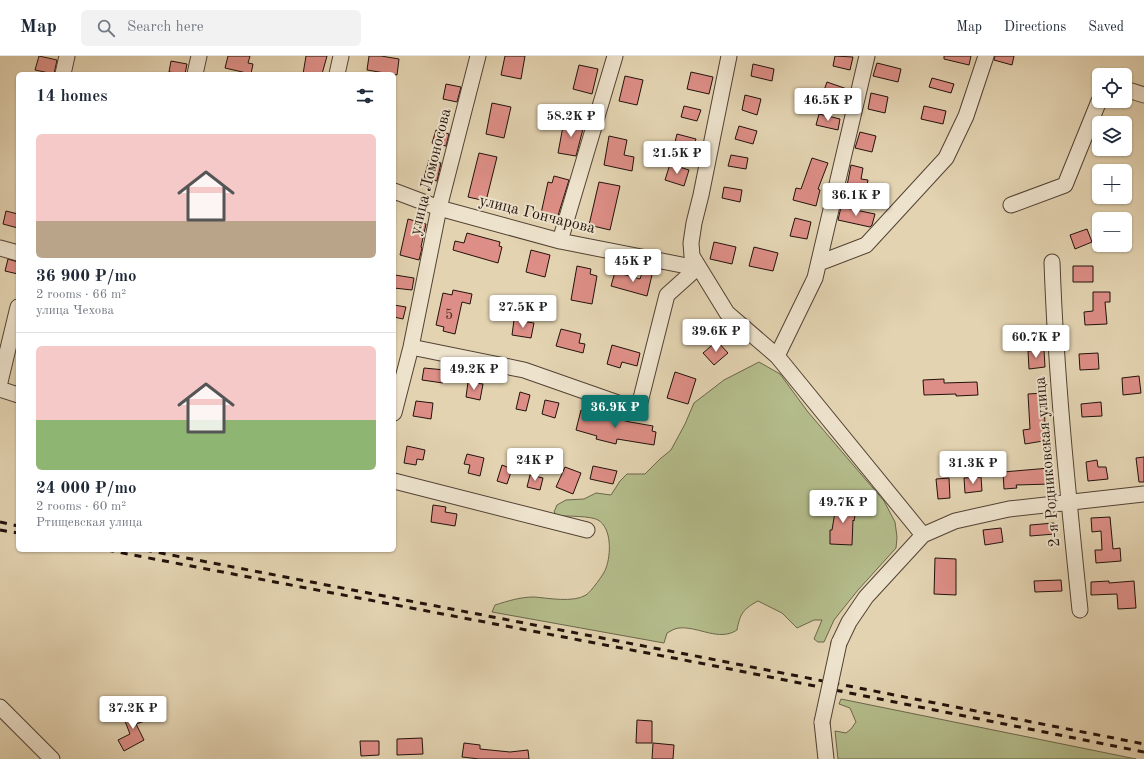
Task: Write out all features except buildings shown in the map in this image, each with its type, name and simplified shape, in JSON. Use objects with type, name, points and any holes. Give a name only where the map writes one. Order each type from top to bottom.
[{"type":"street","points":[[63,72],[67,56]]},
{"type":"street","points":[[195,72],[199,56]]},
{"type":"street","points":[[337,72],[341,56]]},
{"type":"street","name":"улица Ломоносова","points":[[396,407],[412,347],[439,208],[478,56]]},
{"type":"street","points":[[560,241],[614,56]]},
{"type":"street","points":[[729,56],[694,223],[691,243],[692,256],[727,313],[777,356],[923,535]]},
{"type":"street","points":[[777,356],[815,278],[867,56]]},
{"type":"street","points":[[819,263],[866,245],[946,158],[966,116],[986,56]]},
{"type":"street","points":[[1132,91],[1144,95]]},
{"type":"street","points":[[1011,206],[1065,185],[1096,108]]},
{"type":"street","name":"улица Гончарова","points":[[396,193],[439,208],[560,241],[698,268]]},
{"type":"street","points":[[0,248],[16,252]]},
{"type":"street","name":"2-я Родниковская улица","points":[[1052,262],[1055,337],[1080,610]]},
{"type":"street","points":[[412,347],[524,370],[638,410],[667,295],[698,268]]},
{"type":"street","points":[[0,382],[16,315]]},
{"type":"street","points":[[0,389],[16,394]]},
{"type":"street","points":[[396,482],[587,530]]},
{"type":"street","points":[[826,759],[822,722],[839,643],[849,622],[866,597],[923,535],[955,521],[1009,509],[1144,494]]},
{"type":"street","points":[[0,707],[52,759]]},
{"type":"green space","points":[[759,362],[780,374],[808,412],[884,501],[895,522],[897,537],[896,548],[858,590],[834,620],[824,642],[818,642],[814,639],[822,620],[814,620],[797,628],[782,613],[758,601],[743,612],[739,620],[737,630],[730,633],[716,634],[694,629],[678,628],[667,633],[664,643],[492,612],[495,605],[519,598],[534,597],[574,599],[586,595],[603,574],[608,563],[608,535],[603,524],[598,520],[579,516],[558,516],[554,512],[557,505],[566,500],[584,499],[596,493],[611,495],[620,481],[627,474],[645,474],[671,450],[694,403],[724,380]]},
{"type":"green space","points":[[841,699],[1136,759],[838,759],[835,731],[846,733],[856,722],[850,708],[839,704]]},
{"type":"railway","points":[[0,522],[16,526]]},
{"type":"railway","points":[[0,530],[16,533]]},
{"type":"railway","points":[[117,552],[705,664],[1144,752]]},
{"type":"railway","points":[[155,552],[1144,744]]}]
